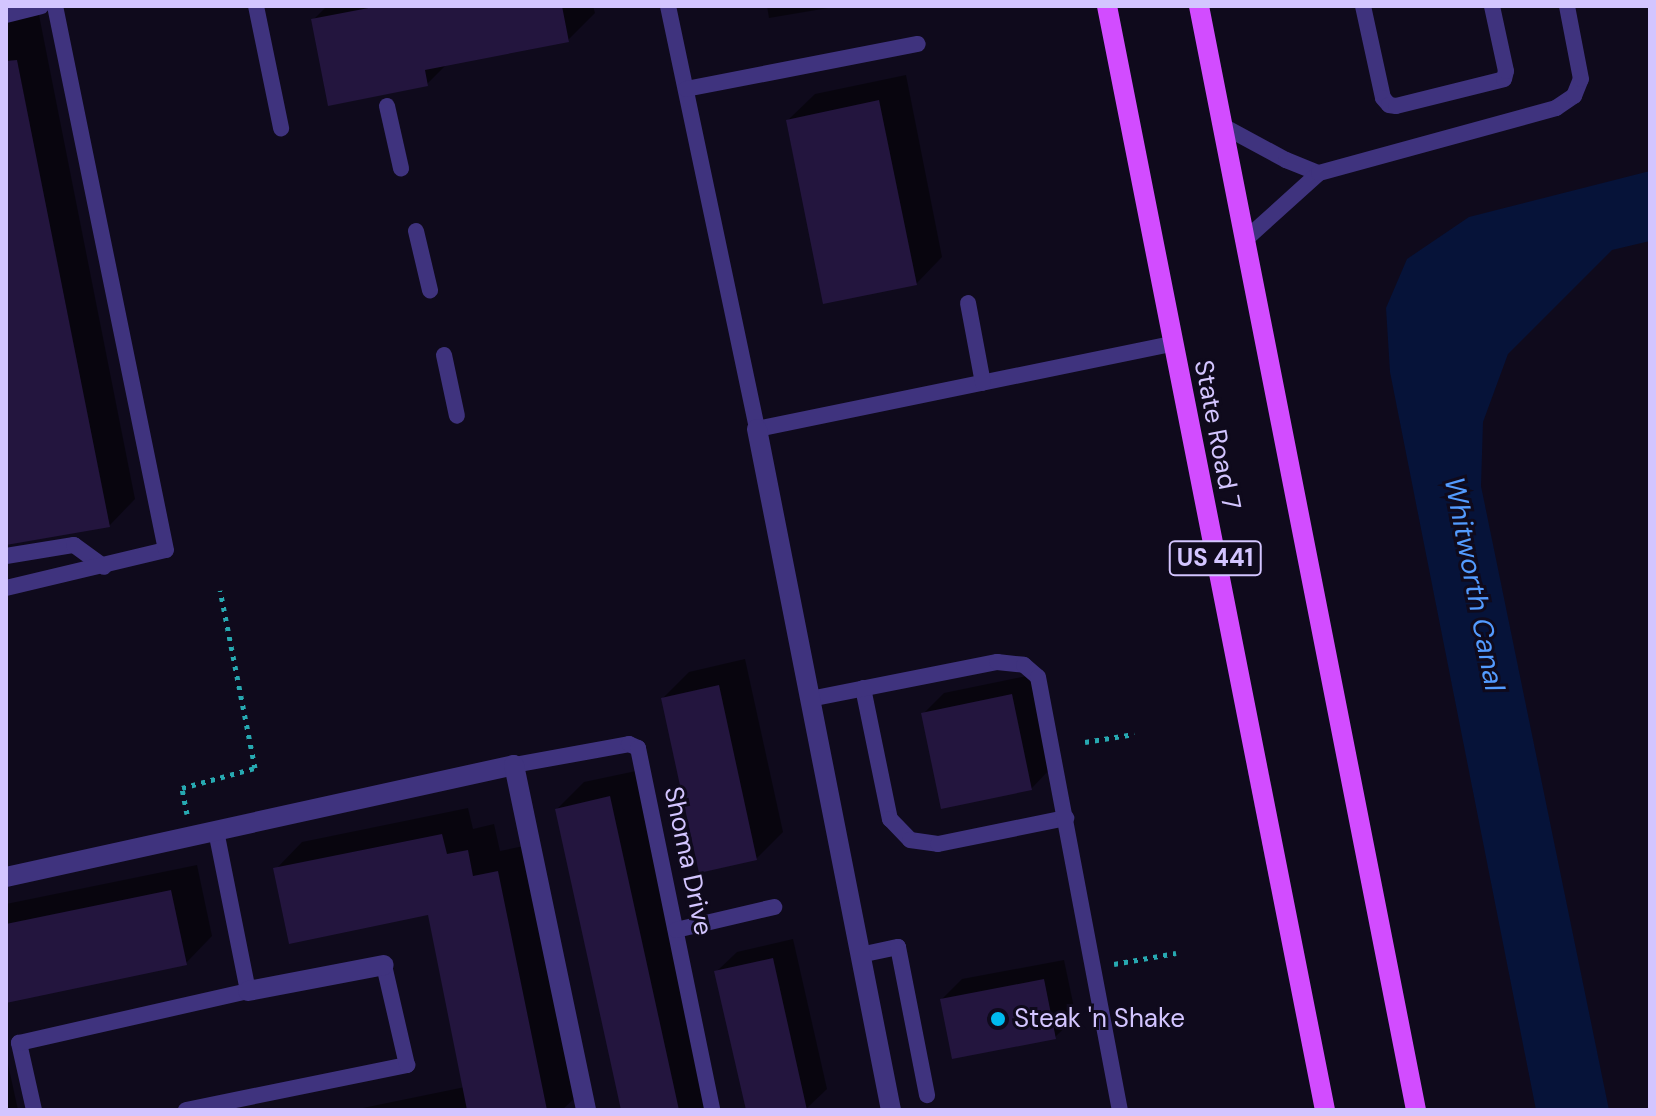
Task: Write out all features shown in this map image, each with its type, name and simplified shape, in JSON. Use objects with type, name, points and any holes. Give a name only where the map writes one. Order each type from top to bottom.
[{"type":"main road","name":"State Road 7","points":[[1107,6],[1325,1110]]},
{"type":"main road","points":[[1199,6],[1416,1110]]},
{"type":"street","points":[[757,429],[891,1110]]},
{"type":"street","points":[[514,765],[586,1110]]},
{"type":"street","name":"Shoma Drive","points":[[6,877],[514,765]]},
{"type":"street","points":[[248,991],[384,965]]},
{"type":"lane","points":[[6,15],[41,6]]},
{"type":"lane","points":[[6,588],[166,550],[55,6]]},
{"type":"lane","points":[[256,6],[281,128]]},
{"type":"lane","points":[[668,6],[757,429],[1172,344]]},
{"type":"lane","points":[[1363,6],[1383,98],[1389,105],[1396,106],[1504,79],[1506,71],[1492,6]]},
{"type":"lane","points":[[1247,238],[1319,173],[1556,108],[1574,96],[1581,79],[1567,6]]},
{"type":"lane","points":[[686,89],[918,44]]},
{"type":"lane","points":[[387,106],[401,168]]},
{"type":"lane","points":[[1223,126],[1286,160],[1319,173]]},
{"type":"lane","points":[[416,231],[430,290]]},
{"type":"lane","points":[[968,303],[983,383]]},
{"type":"lane","points":[[444,355],[457,416]]},
{"type":"lane","points":[[6,556],[74,545],[104,567]]},
{"type":"lane","points":[[810,699],[997,662],[1024,665],[1038,677],[1120,1110]]},
{"type":"lane","points":[[863,688],[890,819],[910,840],[938,844],[1066,818]]},
{"type":"lane","name":"Shoma Drive","points":[[514,765],[629,744],[638,748],[712,1110]]},
{"type":"lane","points":[[34,1110],[19,1043],[248,991],[216,831]]},
{"type":"lane","points":[[676,930],[774,907]]},
{"type":"lane","points":[[860,955],[898,947],[927,1095]]},
{"type":"lane","points":[[186,1110],[407,1065],[384,965]]},
{"type":"path","points":[[190,836],[182,788],[255,768],[220,590]]},
{"type":"path","points":[[1085,742],[1134,734]]},
{"type":"path","points":[[1113,964],[1176,953]]},
{"type":"water","name":"Whitworth Canal","points":[[1650,171],[1650,241],[1612,250],[1508,354],[1483,422],[1481,486],[1609,1110],[1536,1110],[1390,372],[1386,308],[1407,259],[1469,217]]},
{"type":"building","points":[[379,6],[562,6],[569,42],[425,70],[428,86],[328,106],[311,19]]},
{"type":"building","points":[[17,60],[110,527],[6,545],[6,61]]},
{"type":"building","points":[[879,100],[917,285],[823,304],[786,120]]},
{"type":"building","points":[[719,685],[757,860],[699,873],[661,698]]},
{"type":"building","points":[[1012,694],[1032,790],[941,809],[921,713]]},
{"type":"building","points":[[610,796],[679,1110],[621,1110],[555,809]]},
{"type":"building","points":[[442,834],[447,854],[468,850],[473,876],[498,871],[547,1110],[467,1110],[428,915],[289,944],[273,868]]},
{"type":"building","points":[[171,890],[187,965],[6,1003],[6,924]]},
{"type":"building","points":[[773,958],[807,1110],[746,1110],[714,971]]},
{"type":"building","name":"Steak 'n Shake","points":[[1044,979],[1056,1039],[952,1059],[940,999]]},
{"type":"place","name":"Steak 'n Shake","points":[[998,1019]]}]
